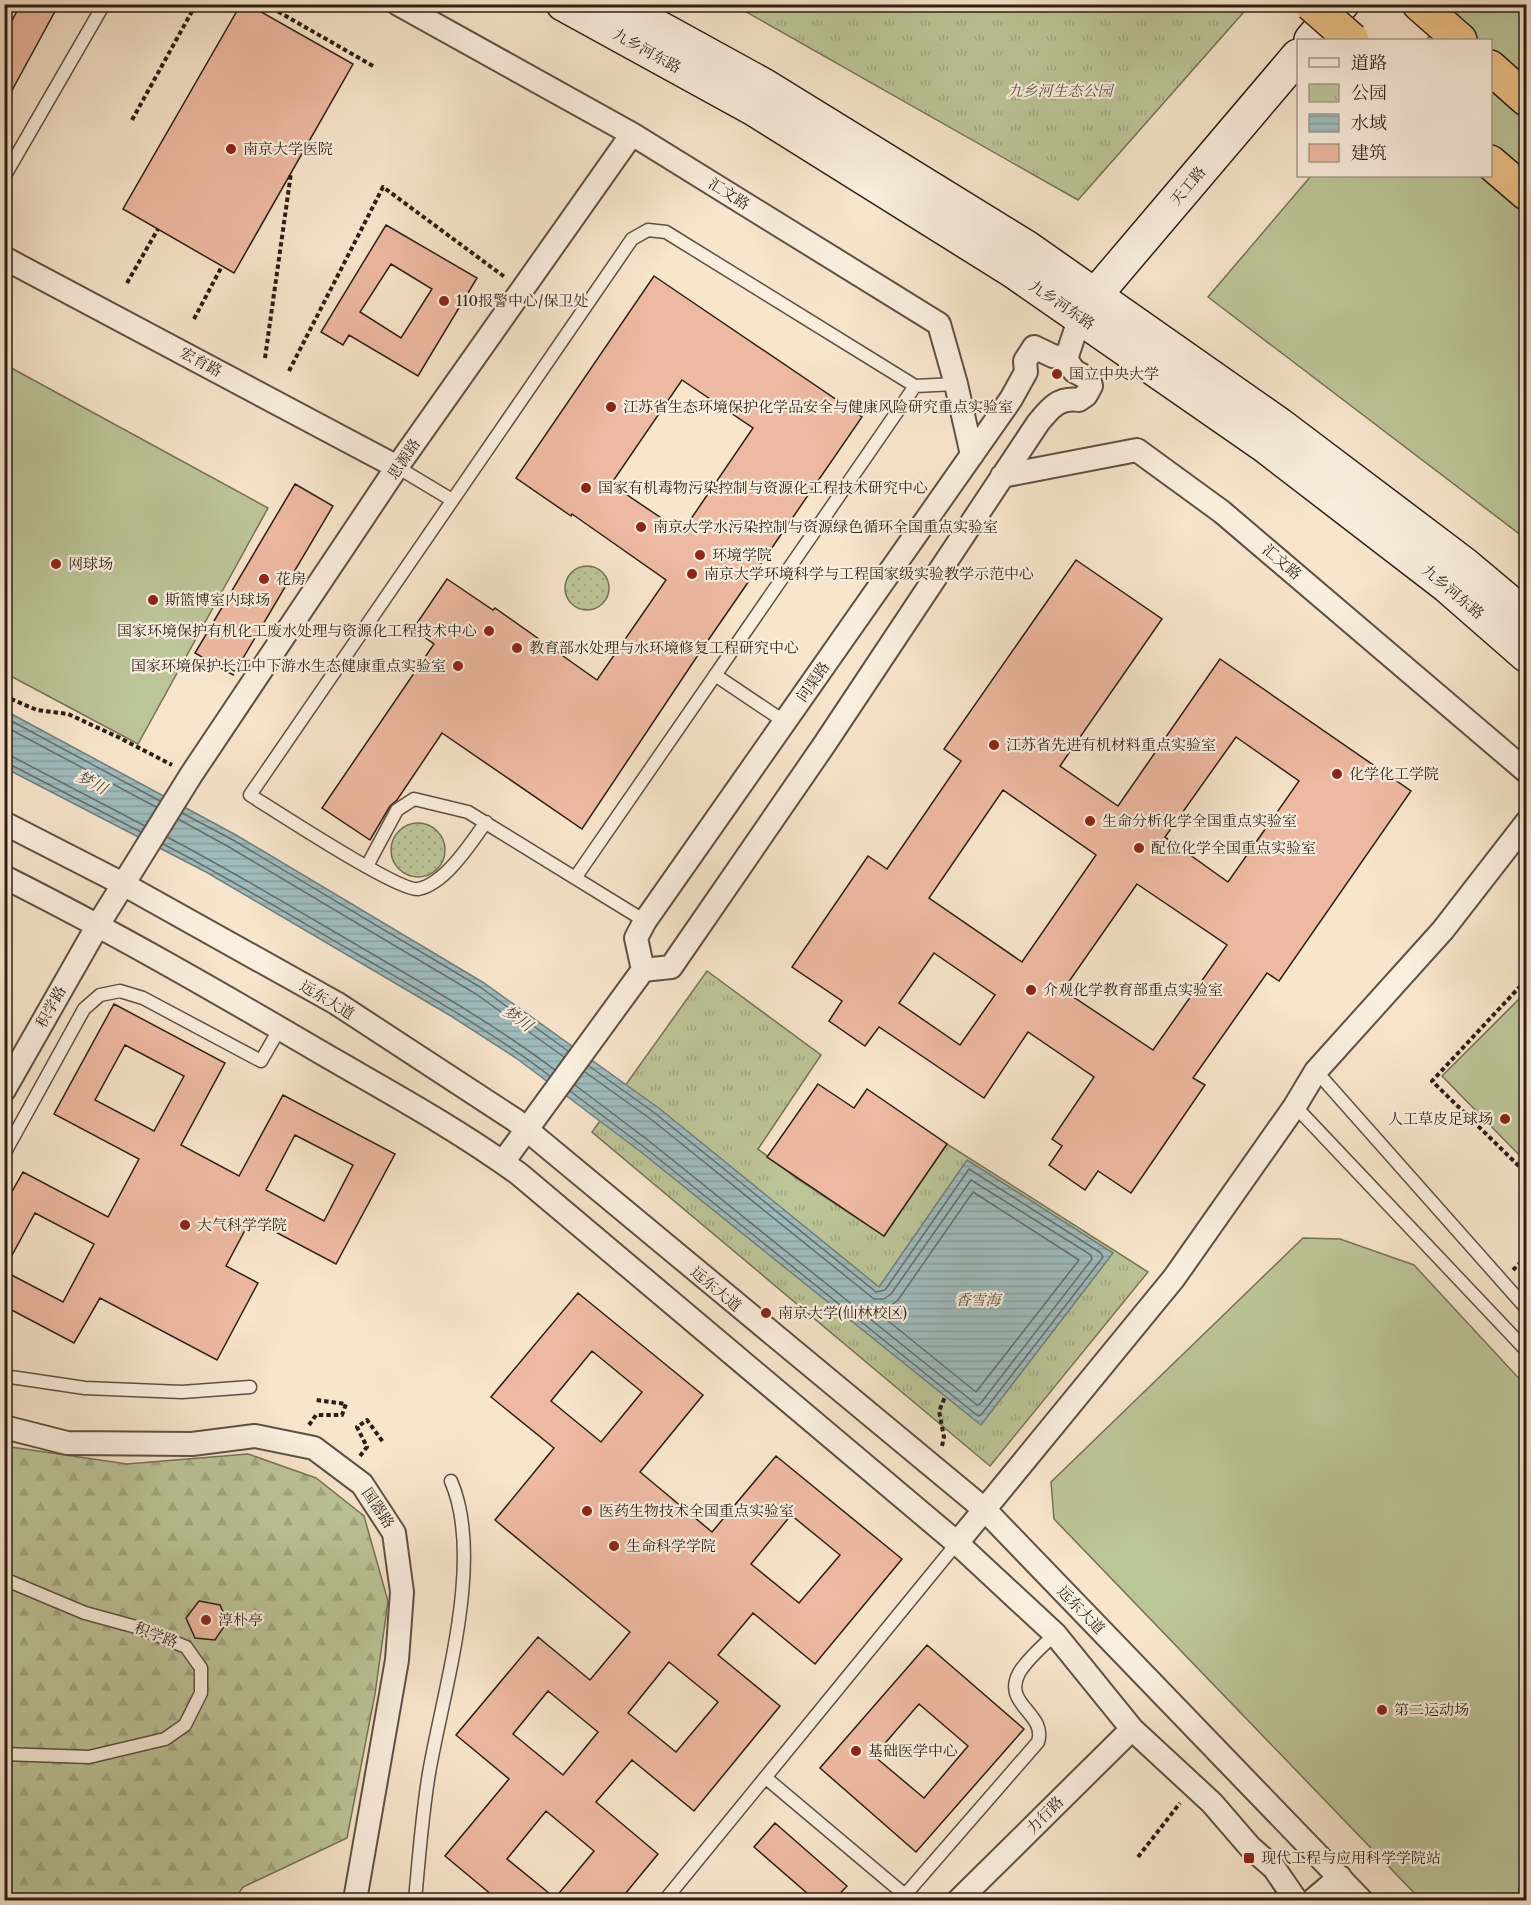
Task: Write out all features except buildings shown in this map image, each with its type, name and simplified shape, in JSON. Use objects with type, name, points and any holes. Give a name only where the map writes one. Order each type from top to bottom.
[{"type":"highway","points":[[1311,4],[1351,39]]},
{"type":"highway","points":[[1419,4],[1459,39]]},
{"type":"highway","points":[[1492,68],[1527,99]]},
{"type":"highway","points":[[1492,163],[1527,194]]},
{"type":"main road","name":"九乡河东路","points":[[563,4],[754,109],[1013,271],[1088,306],[1280,425],[1464,564],[1527,616]]},
{"type":"main road","name":"九乡河东路","points":[[616,4],[765,86],[1026,247],[1088,306],[1447,586],[1527,655]]},
{"type":"main road","points":[[1312,39],[1342,4]]},
{"type":"main road","name":"天工路","points":[[1088,306],[1297,58]]},
{"type":"street","name":"汇文路","points":[[398,4],[632,134],[939,324],[956,384],[972,455]]},
{"type":"street","name":"思源路","points":[[137,861],[397,467],[632,134]]},
{"type":"street","name":"宏育路","points":[[4,258],[397,467]]},
{"type":"street","points":[[503,1162],[643,970],[671,967],[824,745],[1050,407],[1069,398],[1079,400],[1086,395],[1091,386],[1089,379],[1074,370],[1066,359],[1088,306]]},
{"type":"street","name":"问渠路","points":[[643,970],[636,938],[645,921],[1011,399],[1026,372],[1025,361],[1034,347],[1066,359]]},
{"type":"street","name":"汇文路","points":[[1002,476],[1137,450],[1222,512],[1527,771]]},
{"type":"street","name":"远东大道","points":[[4,823],[123,884],[336,1004],[526,1130],[984,1509],[1361,1900]]},
{"type":"street","points":[[957,1543],[1174,1278],[1317,1071],[1443,930],[1527,823]]},
{"type":"street","name":"积学路","points":[[4,1090],[137,861]]},
{"type":"street","points":[[4,877],[98,925],[280,1028],[480,1146],[534,1186],[957,1543],[1055,1634],[1132,1729],[1212,1803],[1250,1847],[1274,1868],[1296,1900]]},
{"type":"street","name":"国器路","points":[[4,1427],[67,1443],[192,1444],[255,1436],[314,1448],[362,1484],[394,1533],[402,1592],[397,1660],[356,1900]]},
{"type":"street","name":"力行路","points":[[959,1900],[1132,1729]]},
{"type":"street","points":[[1313,1900],[1340,1877]]},
{"type":"lane","points":[[4,177],[104,4]]},
{"type":"lane","points":[[486,822],[464,852],[437,879],[417,889],[401,885],[367,866],[250,795],[632,239],[648,230],[666,232],[915,386],[956,384]]},
{"type":"lane","points":[[575,878],[915,386]]},
{"type":"lane","points":[[397,467],[452,500]]},
{"type":"lane","points":[[715,675],[786,722]]},
{"type":"lane","points":[[367,866],[397,810],[414,799],[468,812],[645,921]]},
{"type":"lane","points":[[4,1154],[84,1010],[100,995],[120,991],[143,998],[261,1061],[280,1028]]},
{"type":"lane","points":[[1317,1071],[1527,1308]]},
{"type":"lane","points":[[1295,1106],[1527,1350]]},
{"type":"lane","points":[[4,1376],[85,1389],[182,1392],[250,1387]]},
{"type":"lane","points":[[415,1900],[429,1774],[446,1694],[462,1594],[464,1551],[458,1497],[451,1481]]},
{"type":"lane","points":[[665,1900],[957,1543]]},
{"type":"lane","name":"积学路","points":[[4,1579],[85,1613],[140,1628],[186,1647],[201,1668],[201,1693],[185,1725],[165,1739],[89,1757],[4,1754]]},
{"type":"lane","points":[[766,1778],[902,1898],[1038,1742],[1039,1725],[1019,1702],[1015,1688],[1019,1674],[1055,1634]]},
{"type":"path","points":[[132,120],[196,4]]},
{"type":"path","points":[[265,4],[373,66]]},
{"type":"path","points":[[265,358],[291,173]]},
{"type":"path","points":[[289,371],[383,187],[523,291]]},
{"type":"path","points":[[127,283],[158,229]]},
{"type":"path","points":[[194,319],[222,266]]},
{"type":"path","points":[[4,696],[37,710],[68,714],[118,737],[187,782]]},
{"type":"path","points":[[1527,980],[1432,1081],[1527,1173]]},
{"type":"path","points":[[936,1471],[944,1437],[939,1411],[945,1397]]},
{"type":"path","points":[[302,1446],[309,1424],[315,1415],[342,1415],[346,1404],[316,1400]]},
{"type":"path","points":[[349,1474],[362,1451],[367,1447],[357,1426],[367,1420],[383,1442]]},
{"type":"path","points":[[1138,1857],[1193,1786]]},
{"type":"green space","name":"九乡河生态公园","points":[[734,5],[1250,5],[1078,200]]},
{"type":"green space","points":[[1456,5],[1526,5],[1526,539],[1208,297],[1310,177],[1492,177],[1492,39],[1427,39]]},
{"type":"green space","points":[[4,364],[268,508],[138,744],[5,673]]},
{"type":"green space","points":[[587,566],[602,573],[609,588],[602,603],[587,610],[572,603],[565,588],[572,573]]},
{"type":"green space","points":[[418,823],[428,825],[437,831],[443,840],[445,850],[443,860],[437,869],[428,875],[418,877],[408,875],[399,869],[393,860],[391,850],[393,840],[399,831],[408,825]]},
{"type":"green space","name":"香雪海","points":[[707,971],[821,1055],[758,1149],[796,1178],[884,1236],[947,1144],[1148,1272],[990,1466],[592,1132]]},
{"type":"green space","name":"人工草皮足球场","points":[[1526,992],[1526,1162],[1442,1076]]},
{"type":"green space","name":"第二运动场","points":[[1303,1238],[1340,1239],[1414,1265],[1526,1386],[1526,1900],[1421,1900],[1054,1519],[1051,1482]]},
{"type":"green space","points":[[4,1446],[127,1464],[248,1454],[316,1478],[364,1516],[388,1601],[375,1694],[347,1838],[243,1887],[234,1900],[5,1900]]},
{"type":"water","name":"梦川","points":[[4,710],[236,835],[484,983],[660,1109],[879,1287],[967,1160],[1113,1253],[981,1425],[641,1152],[516,1058],[451,1016],[206,872],[5,768]]},
{"type":"place","name":"南京大学医院","points":[[231,149]]},
{"type":"place","name":"110报警中心/保卫处","points":[[444,301]]},
{"type":"place","name":"国立中央大学","points":[[1057,374]]},
{"type":"place","name":"江苏省生态环境保护化学品安全与健康风险研究重点实验室","points":[[611,407]]},
{"type":"place","name":"国家有机毒物污染控制与资源化工程技术研究中心","points":[[586,488]]},
{"type":"place","name":"南京大学水污染控制与资源绿色循环全国重点实验室","points":[[641,527]]},
{"type":"place","name":"环境学院","points":[[700,555]]},
{"type":"place","name":"网球场","points":[[56,564]]},
{"type":"place","name":"南京大学环境科学与工程国家级实验教学示范中心","points":[[692,574]]},
{"type":"place","name":"花房","points":[[264,579]]},
{"type":"place","name":"斯篮博室内球场","points":[[153,600]]},
{"type":"place","name":"国家环境保护有机化工废水处理与资源化工程技术中心","points":[[489,631]]},
{"type":"place","name":"教育部水处理与水环境修复工程研究中心","points":[[517,648]]},
{"type":"place","name":"国家环境保护长江中下游水生态健康重点实验室","points":[[458,666]]},
{"type":"place","name":"江苏省先进有机材料重点实验室","points":[[994,745]]},
{"type":"place","name":"化学化工学院","points":[[1337,774]]},
{"type":"place","name":"生命分析化学全国重点实验室","points":[[1090,821]]},
{"type":"place","name":"配位化学全国重点实验室","points":[[1139,848]]},
{"type":"place","name":"介观化学教育部重点实验室","points":[[1031,990]]},
{"type":"place","name":"人工草皮足球场","points":[[1505,1119]]},
{"type":"place","name":"大气科学学院","points":[[185,1225]]},
{"type":"place","name":"南京大学(仙林校区)","points":[[766,1313]]},
{"type":"place","name":"医药生物技术全国重点实验室","points":[[587,1511]]},
{"type":"place","name":"生命科学学院","points":[[614,1546]]},
{"type":"place","name":"淳朴亭","points":[[206,1620]]},
{"type":"place","name":"第二运动场","points":[[1382,1710]]},
{"type":"place","name":"基础医学中心","points":[[856,1751]]},
{"type":"place","name":"现代工程与应用科学学院站","points":[[1249,1858]]}]
